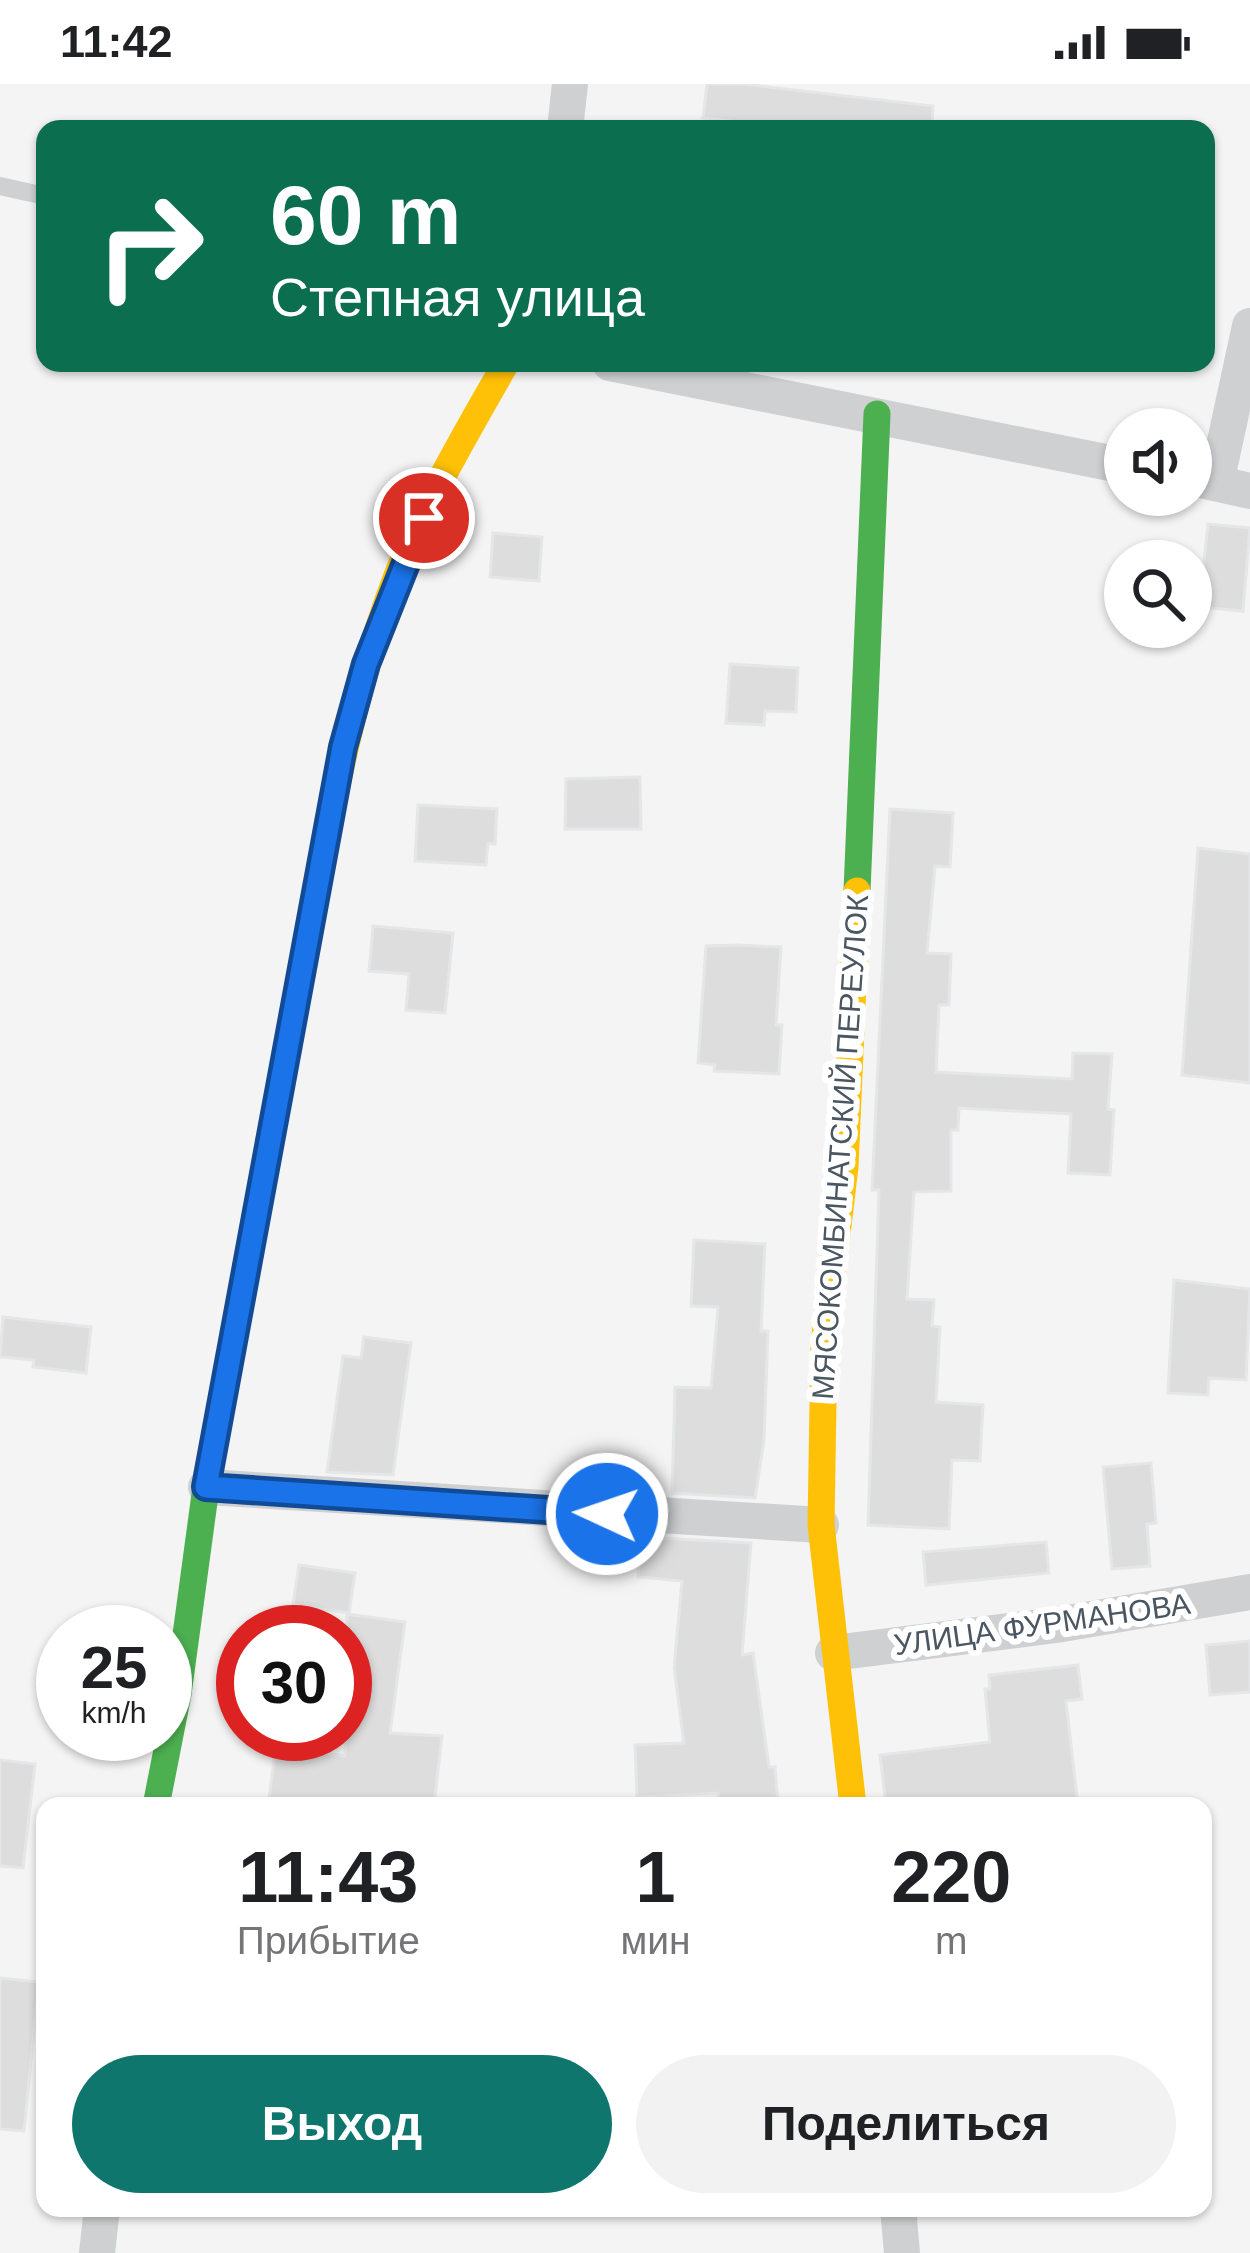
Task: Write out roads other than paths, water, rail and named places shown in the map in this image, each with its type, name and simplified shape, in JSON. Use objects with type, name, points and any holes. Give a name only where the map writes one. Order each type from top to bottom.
[{"type":"street","points":[[566,120],[570,84]]},
{"type":"street","points":[[1219,484],[1250,326]]},
{"type":"street","points":[[158,1797],[178,1694],[206,1487],[343,747],[366,664],[404,560],[501,372]]},
{"type":"street","points":[[657,372],[1104,462]]},
{"type":"street","name":"МЯСОКОМБИНАТСКИЙ ПЕРЕУЛОК","points":[[852,1797],[821,1525],[824,1343],[845,1168],[877,414]]},
{"type":"street","points":[[206,1487],[821,1525]]},
{"type":"street","name":"УЛИЦА ФУРМАНОВА","points":[[833,1653],[1056,1625],[1250,1592]]},
{"type":"street","points":[[98,2253],[101,2217]]},
{"type":"street","points":[[899,2217],[902,2253]]},
{"type":"lane","points":[[0,186],[36,194]]}]
